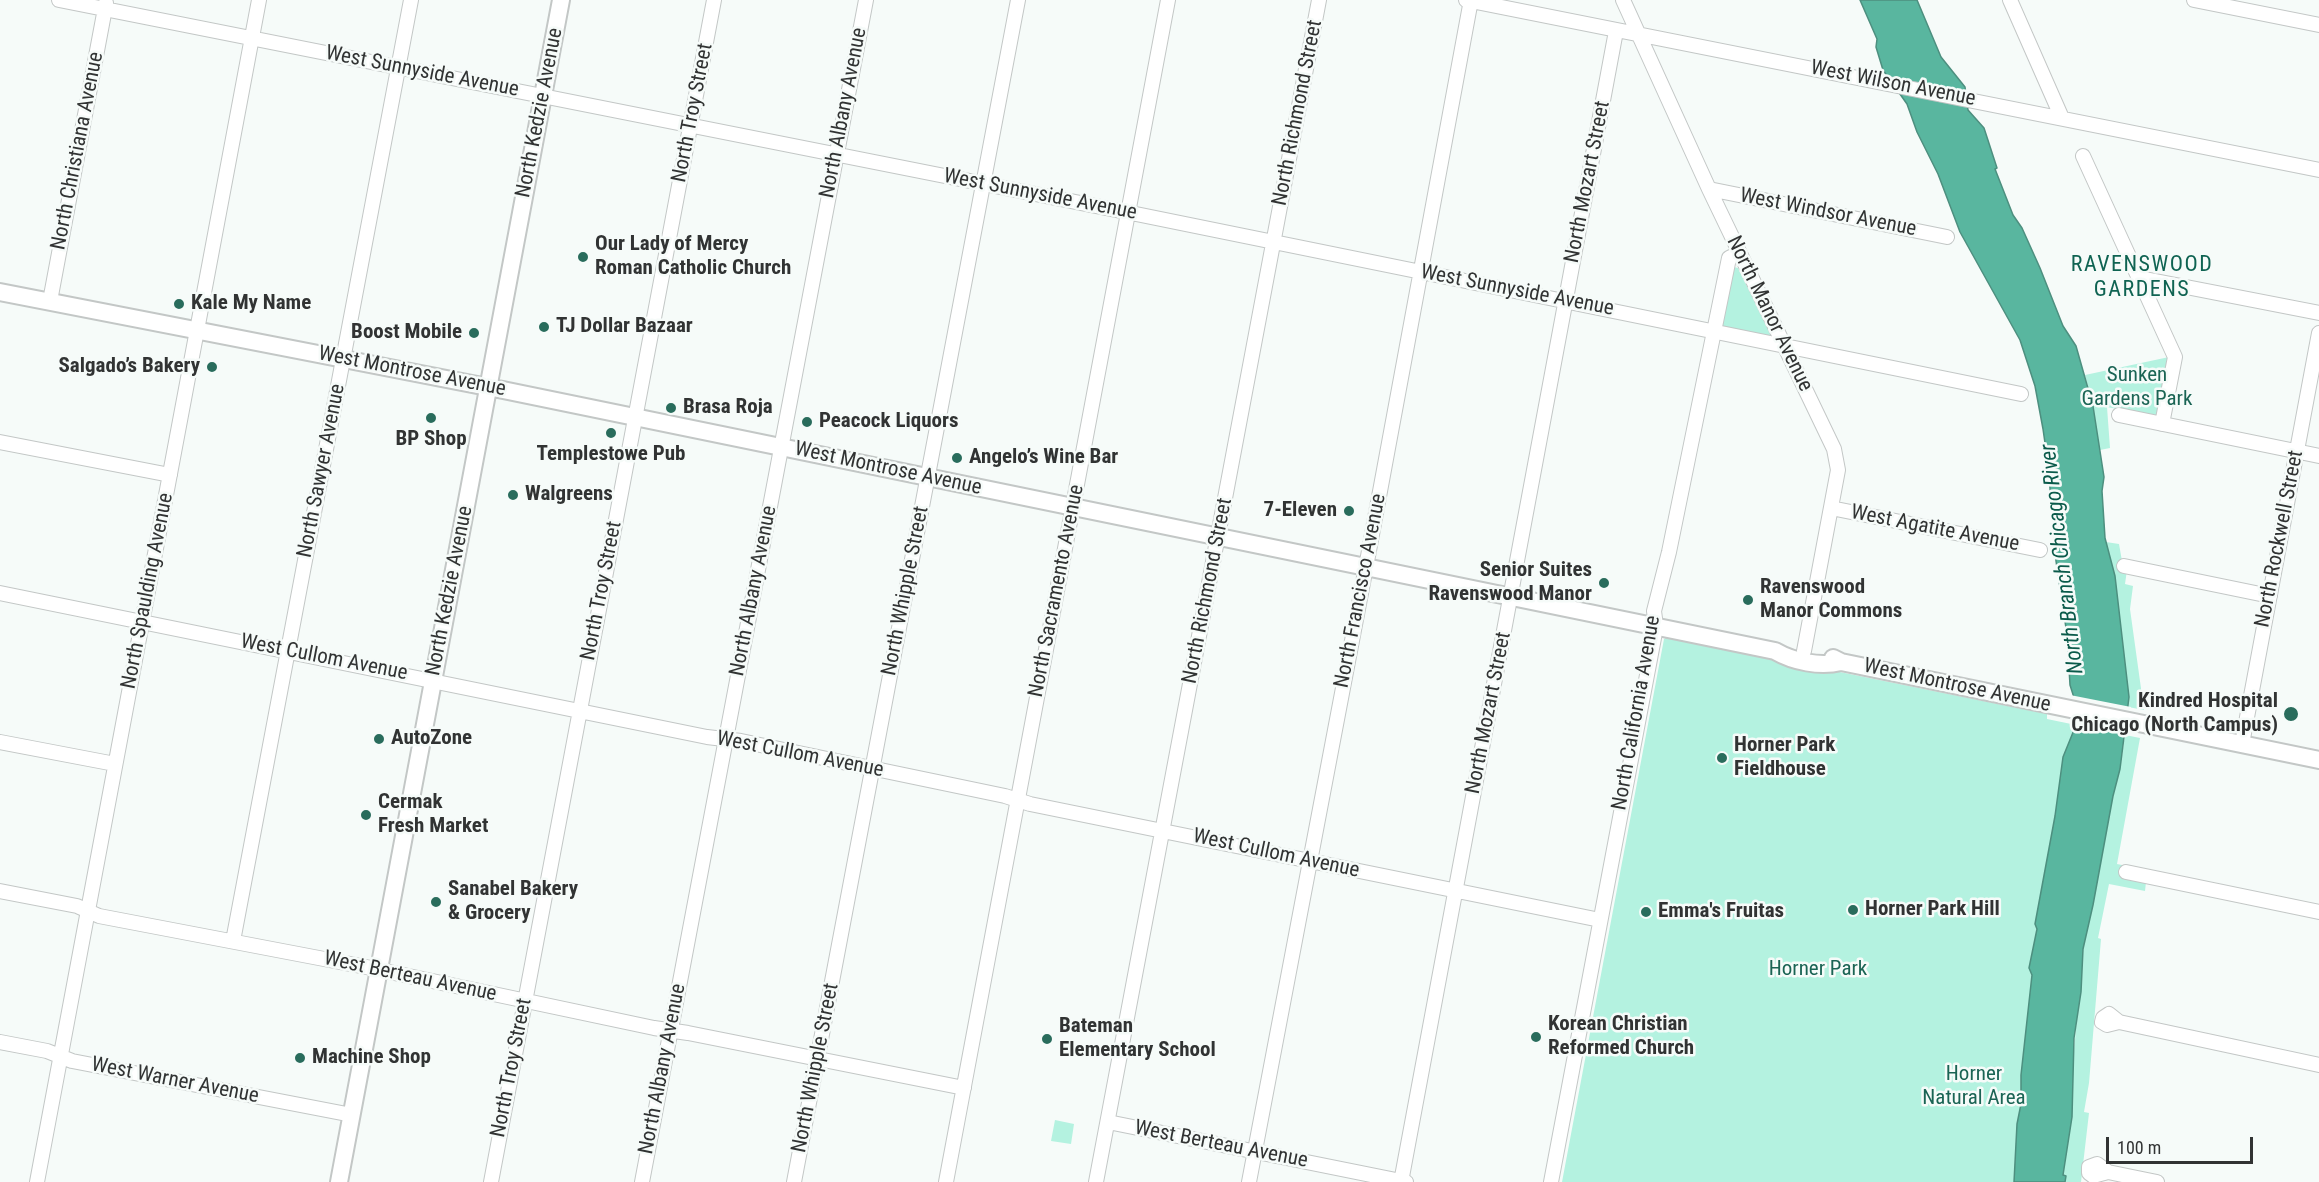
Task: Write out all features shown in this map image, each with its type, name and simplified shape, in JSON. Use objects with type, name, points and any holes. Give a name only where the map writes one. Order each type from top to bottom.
[{"type":"main road","name":"North Kedzie Avenue","points":[[339,1182],[561,0]]},
{"type":"main road","name":"West Montrose Avenue","points":[[0,292],[489,387],[1656,626],[1775,651],[1786,657],[1827,665],[1841,662]]},
{"type":"main road","name":"West Montrose Avenue","points":[[1775,651],[1802,647],[1841,662],[2319,760]]},
{"type":"street","name":"West Sunnyside Avenue","points":[[59,0],[106,5],[252,38],[1128,212],[2021,394]]},
{"type":"street","name":"North Spaulding Avenue","points":[[37,1182],[259,0]]},
{"type":"street","name":"North Sawyer Avenue","points":[[233,941],[411,0]]},
{"type":"street","name":"North Troy Street","points":[[491,1182],[714,0]]},
{"type":"street","name":"North Albany Avenue","points":[[642,1182],[866,0]]},
{"type":"street","name":"North Whipple Street","points":[[795,1182],[1018,0]]},
{"type":"street","name":"North Sacramento Avenue","points":[[946,1182],[1168,0]]},
{"type":"street","name":"North Richmond Street","points":[[1096,1182],[1319,0]]},
{"type":"street","name":"West Wilson Avenue","points":[[1469,0],[2319,170]]},
{"type":"street","name":"North Francisco Avenue","points":[[1248,1182],[1366,567],[1469,0]]},
{"type":"street","name":"North Manor Avenue","points":[[1623,0],[1709,189],[1834,449],[1838,470],[1802,647]]},
{"type":"street","points":[[2010,0],[2062,118]]},
{"type":"street","points":[[2194,0],[2319,25]]},
{"type":"street","name":"North Christiana Avenue","points":[[50,301],[106,5]]},
{"type":"street","name":"North Mozart Street","points":[[1402,1182],[1616,31]]},
{"type":"street","points":[[2083,156],[2175,357],[2162,424]]},
{"type":"street","name":"West Windsor Avenue","points":[[1709,189],[1947,237]]},
{"type":"street","name":"North California Avenue","points":[[1551,1182],[1656,626],[1654,611],[1669,552],[1729,258],[1740,253]]},
{"type":"street","points":[[2140,278],[2319,313]]},
{"type":"street","name":"North Rockwell Street","points":[[2242,744],[2319,333]]},
{"type":"street","points":[[2119,415],[2319,456]]},
{"type":"street","points":[[0,442],[170,475]]},
{"type":"street","name":"West Agatite Avenue","points":[[1831,508],[2040,550]]},
{"type":"street","points":[[2124,566],[2270,596]]},
{"type":"street","name":"West Cullom Avenue","points":[[0,593],[872,768],[1162,831],[1600,920]]},
{"type":"street","points":[[0,742],[115,764]]},
{"type":"street","points":[[2126,872],[2319,912]]},
{"type":"street","name":"West Berteau Avenue","points":[[0,891],[77,906],[96,915],[963,1088]]},
{"type":"street","points":[[2119,1022],[2319,1065]]},
{"type":"street","name":"West Warner Avenue","points":[[0,1042],[47,1051],[72,1061],[352,1115]]},
{"type":"street","name":"West Berteau Avenue","points":[[1107,1122],[1402,1182]]},
{"type":"street","points":[[2108,1172],[2157,1182]]},
{"type":"green space","points":[[1734,267],[1738,268],[1773,338],[1724,329],[1721,326]]},
{"type":"green space","name":"Sunken Gardens Park","points":[[2169,357],[2157,417],[2107,407],[2110,448],[2100,450],[2085,375]]},
{"type":"green space","points":[[2106,542],[2119,544],[2122,561],[2128,563],[2125,584],[2133,586],[2130,609],[2144,710],[2128,707],[2115,576]]},
{"type":"green space","name":"Horner Park","points":[[1667,637],[2047,714],[2047,719],[2076,725],[2063,757],[2055,816],[2035,924],[2037,929],[2029,967],[2032,975],[2021,1075],[2021,1104],[2017,1124],[2014,1182],[1562,1182],[1664,639]]},
{"type":"green space","points":[[2125,735],[2140,738],[2117,864],[2127,866],[2146,882],[2145,891],[2109,884],[2098,938],[2101,939],[2089,1083],[2084,1112],[2089,1113],[2081,1182],[2065,1182],[2066,1176],[2063,1175],[2083,949]]},
{"type":"green space","points":[[1055,1120],[1074,1124],[1071,1144],[1051,1141]]},
{"type":"water","name":"North Branch Chicago River","points":[[1860,0],[1917,0],[1941,57],[1965,87],[1968,110],[1984,128],[1997,168],[1995,169],[2013,215],[2022,228],[2063,326],[2076,346],[2093,406],[2104,477],[2102,491],[2105,538],[2115,576],[2129,697],[2120,769],[2083,949],[2081,992],[2074,1038],[2072,1117],[2063,1175],[2066,1176],[2065,1182],[2014,1182],[2017,1124],[2021,1104],[2021,1075],[2032,975],[2029,968],[2063,757],[2076,725],[2076,704],[2070,685],[2067,635],[2056,561],[2043,429],[2035,386],[2020,340],[1960,232],[1938,174],[1917,132],[1907,104],[1883,70],[1876,47],[1877,39]]},
{"type":"pier","points":[[2070,695],[2131,707],[2128,735],[2073,724],[2073,704]]},
{"type":"place","name":"Our Lady of Mercy Roman Catholic Church","points":[[583,257]]},
{"type":"place","name":"Kale My Name","points":[[179,304]]},
{"type":"place","name":"TJ Dollar Bazaar","points":[[544,327]]},
{"type":"place","name":"Boost Mobile","points":[[474,333]]},
{"type":"place","name":"Salgado’s Bakery","points":[[212,367]]},
{"type":"place","name":"Brasa Roja","points":[[671,408]]},
{"type":"place","name":"BP Shop","points":[[431,418]]},
{"type":"place","name":"Peacock Liquors","points":[[807,422]]},
{"type":"place","name":"Templestowe Pub","points":[[611,433]]},
{"type":"place","name":"Angelo’s Wine Bar","points":[[957,458]]},
{"type":"place","name":"Walgreens","points":[[513,495]]},
{"type":"place","name":"7-Eleven","points":[[1349,511]]},
{"type":"place","name":"Senior Suites Ravenswood Manor","points":[[1604,583]]},
{"type":"place","name":"Ravenswood Manor Commons","points":[[1748,600]]},
{"type":"place","name":"Kindred Hospital Chicago (North Campus)","points":[[2291,714]]},
{"type":"place","name":"AutoZone","points":[[379,739]]},
{"type":"place","name":"Horner Park Fieldhouse","points":[[1722,758]]},
{"type":"place","name":"Cermak Fresh Market","points":[[366,815]]},
{"type":"place","name":"Sanabel Bakery & Grocery","points":[[436,902]]},
{"type":"place","name":"Horner Park Hill","points":[[1853,910]]},
{"type":"place","name":"Emma's Fruitas","points":[[1646,912]]},
{"type":"place","name":"Korean Christian Reformed Church","points":[[1536,1037]]},
{"type":"place","name":"Bateman Elementary School","points":[[1047,1039]]},
{"type":"place","name":"Machine Shop","points":[[300,1058]]},
{"type":"district","name":"RAVENSWOOD GARDENS","points":[[2142,278]]},
{"type":"park label","name":"Horner Natural Area","points":[[1974,1087]]}]
